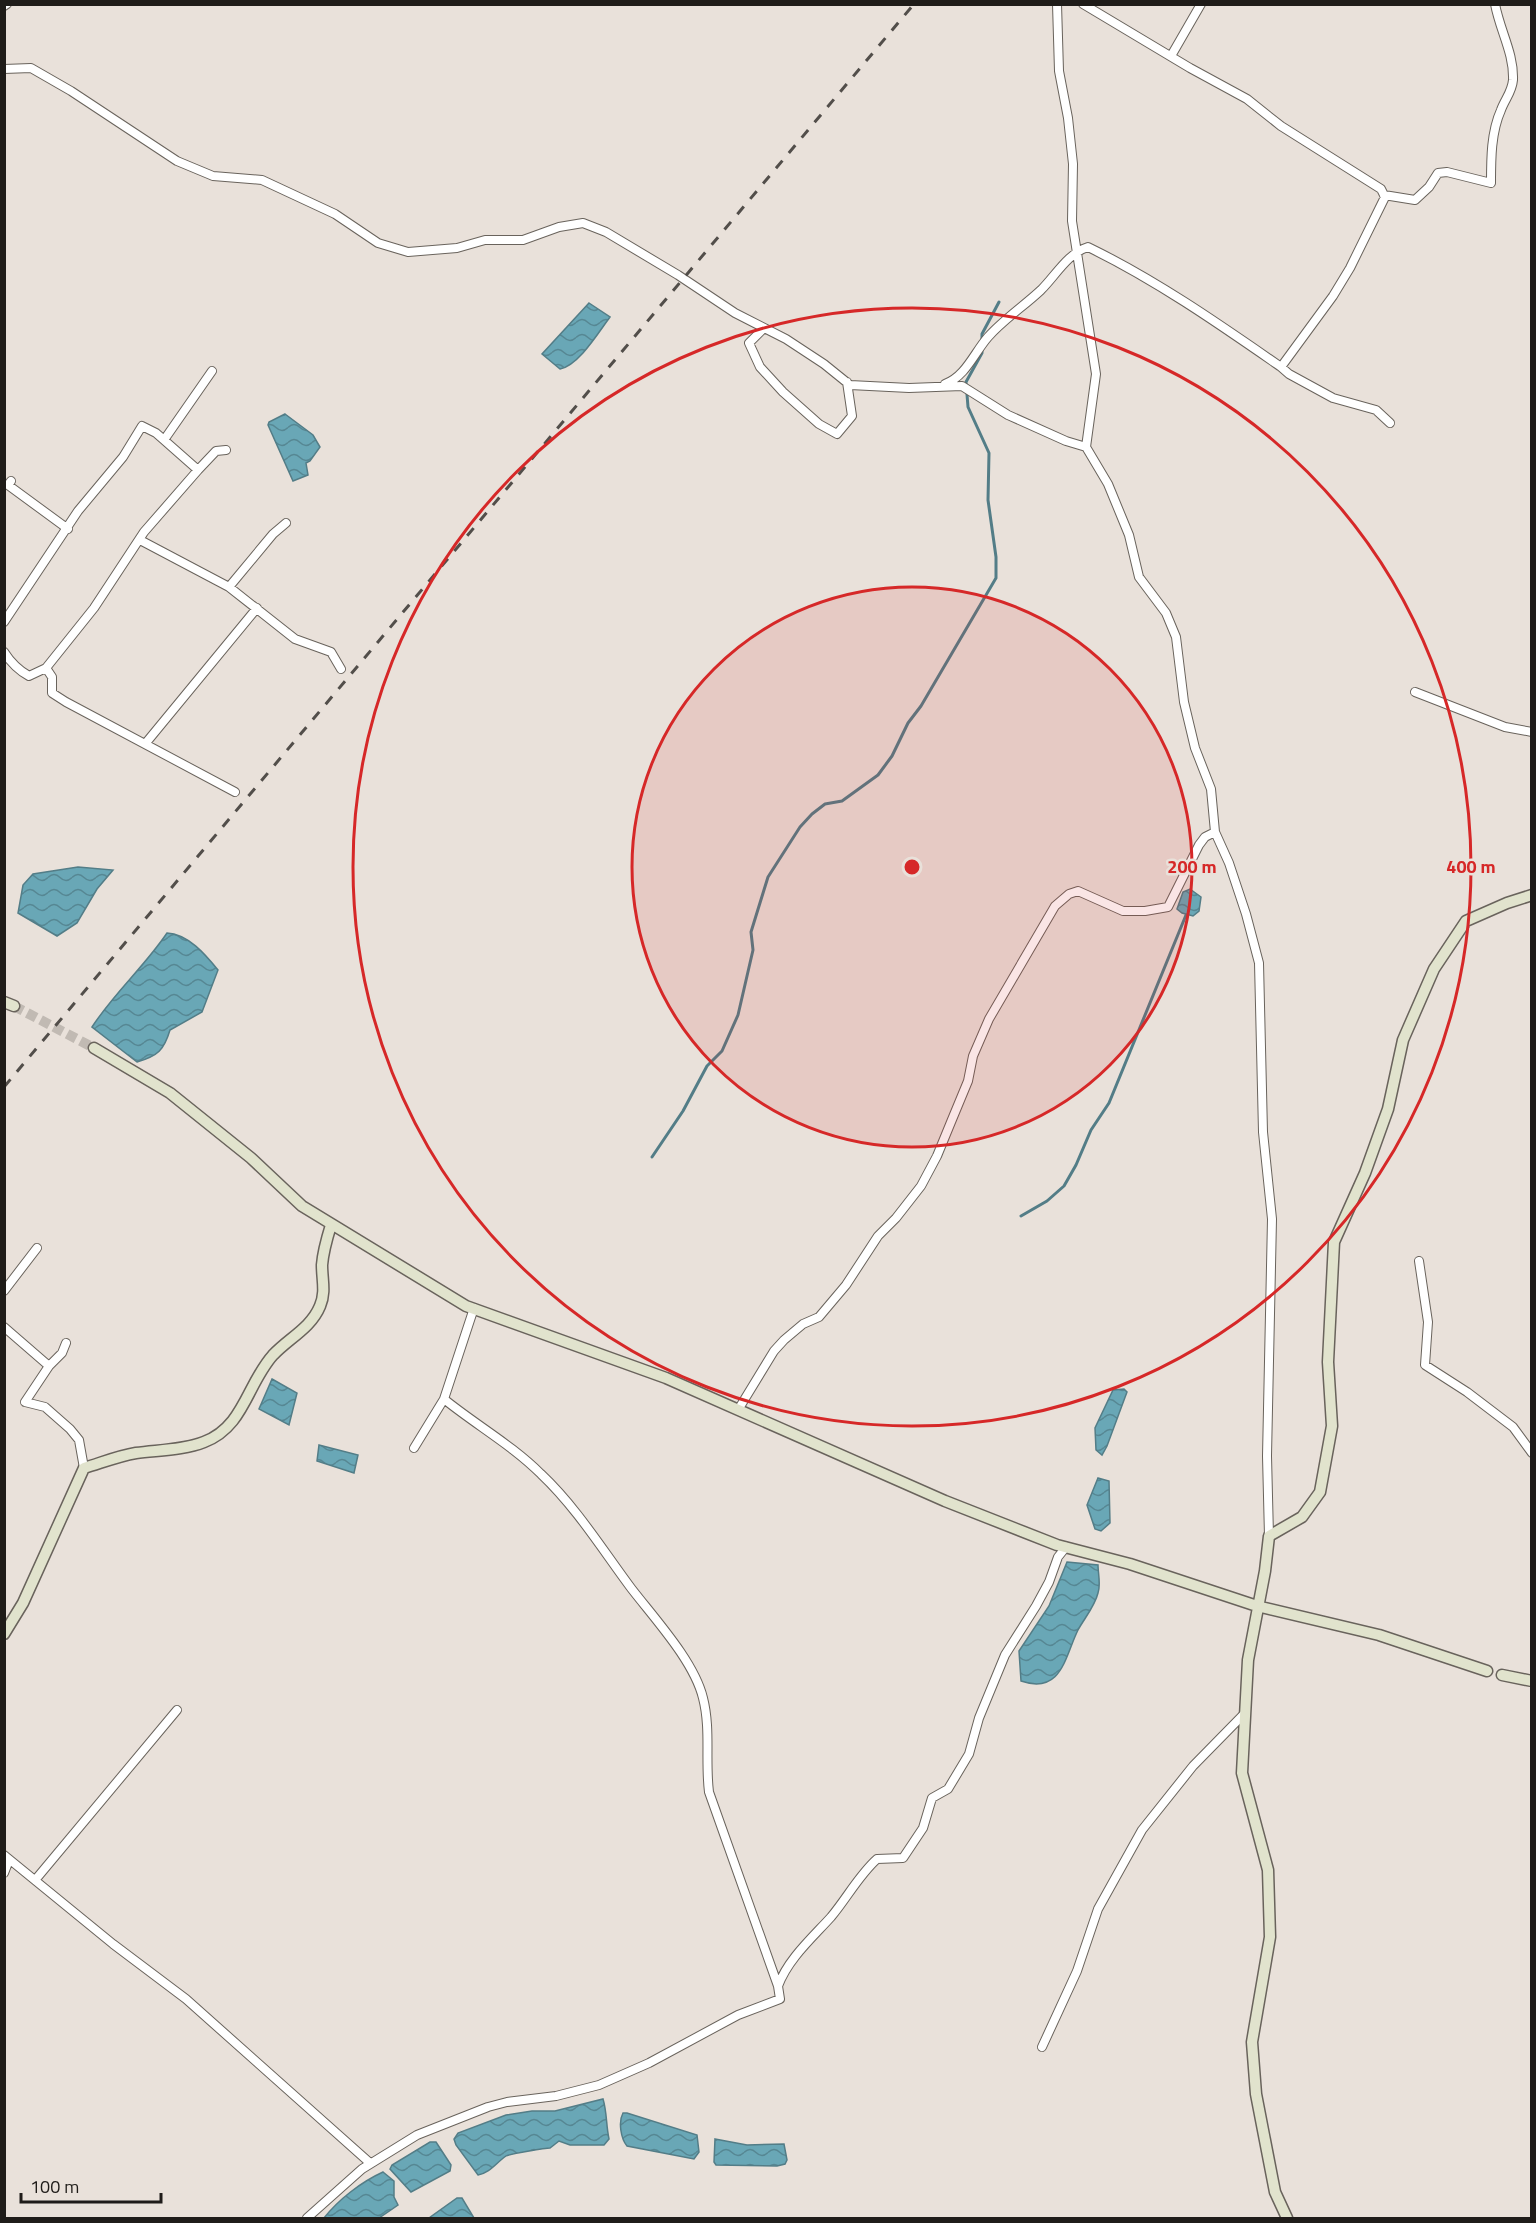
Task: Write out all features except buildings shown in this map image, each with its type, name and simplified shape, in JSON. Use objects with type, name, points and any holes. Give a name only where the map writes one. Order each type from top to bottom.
[{"type":"street","points":[[1057,4],[1059,71],[1068,118],[1073,164],[1072,221],[1096,374],[1086,447],[1108,484],[1129,535],[1139,577],[1166,612],[1176,637],[1184,702],[1195,748],[1211,789],[1215,832],[1229,863],[1259,963],[1263,1132],[1272,1219],[1267,1456],[1269,1536],[1265,1571],[1248,1660],[1242,1773],[1268,1870],[1270,1937],[1252,2042],[1256,2094],[1275,2192],[1287,2218]]},
{"type":"street","points":[[1083,4],[1246,99],[1274,121],[1381,189],[1384,195]]},
{"type":"street","points":[[1171,56],[1201,4]]},
{"type":"street","points":[[1384,195],[1415,200],[1429,187],[1438,173],[1447,172],[1491,183],[1491,153],[1495,134],[1500,111],[1510,95],[1513,80],[1510,48],[1495,4]]},
{"type":"street","points":[[4,69],[31,68],[72,91],[177,161],[213,176],[262,180],[335,214],[378,243],[408,252],[457,248],[485,240],[522,240],[558,227],[583,223],[606,232],[669,269],[735,314],[764,328],[824,364],[850,385],[909,388],[962,386],[1008,415],[1066,441],[1086,447]]},
{"type":"street","points":[[1281,367],[1318,318],[1344,277],[1384,195]]},
{"type":"street","points":[[943,385],[954,381],[963,372],[986,339],[1039,291],[1076,251],[1088,247],[1117,261],[1170,293],[1281,367],[1288,374],[1333,398],[1376,410],[1390,423]]},
{"type":"street","points":[[764,328],[749,343],[760,368],[819,424],[837,434],[852,416],[847,382]]},
{"type":"street","points":[[164,440],[212,371]]},
{"type":"street","points":[[4,622],[99,484],[123,457],[142,426],[164,440],[198,470]]},
{"type":"street","points":[[4,652],[10,662],[29,676],[46,668],[94,608],[165,506],[216,451],[226,450]]},
{"type":"street","points":[[11,481],[8,485],[68,529]]},
{"type":"street","points":[[229,586],[286,522]]},
{"type":"street","points":[[140,540],[229,586],[295,639],[331,652],[341,669]]},
{"type":"street","points":[[145,744],[257,608]]},
{"type":"street","points":[[46,668],[52,677],[52,693],[94,718],[235,792]]},
{"type":"street","points":[[1415,692],[1505,727],[1532,732]]},
{"type":"street","points":[[738,1410],[783,1340],[803,1324],[819,1317],[846,1285],[878,1236],[896,1218],[921,1186],[937,1156],[968,1081],[973,1056],[986,1027],[1000,998],[1050,913],[1063,899],[1078,891],[1123,911],[1145,911],[1168,907],[1202,840],[1215,832]]},
{"type":"street","points":[[1269,1536],[1302,1517],[1320,1492],[1332,1426],[1328,1362],[1334,1242],[1365,1173],[1388,1109],[1404,1040],[1434,969],[1466,921],[1532,895]]},
{"type":"street","points":[[94,1048],[170,1093],[251,1158],[302,1206],[466,1306],[666,1378],[945,1501],[1066,1547],[1130,1563],[1257,1605],[1379,1635],[1487,1671],[1532,1681]]},
{"type":"street","points":[[84,1468],[119,1456],[202,1443],[220,1435],[243,1408],[272,1356],[303,1330],[319,1308],[324,1293],[323,1256],[331,1225]]},
{"type":"street","points":[[4,1291],[37,1248]]},
{"type":"street","points":[[1419,1261],[1428,1322],[1425,1365],[1467,1392],[1513,1427],[1532,1453]]},
{"type":"street","points":[[414,1448],[444,1399],[474,1308]]},
{"type":"street","points":[[4,1327],[49,1365]]},
{"type":"street","points":[[4,1634],[23,1603],[84,1468],[79,1440],[70,1429],[45,1407],[25,1402],[49,1365],[62,1353],[66,1343]]},
{"type":"street","points":[[307,2218],[370,2163],[417,2135],[488,2107],[524,2098],[576,2092],[619,2077],[738,2014],[780,1999],[778,1986],[709,1792],[706,1769],[706,1720],[703,1697],[695,1676],[570,1506],[541,1474],[480,1424],[444,1399]]},
{"type":"street","points":[[778,1986],[783,1974],[869,1867],[877,1859],[903,1858],[923,1828],[932,1798],[948,1789],[969,1754],[979,1718],[1005,1655],[1036,1606],[1049,1582],[1058,1557],[1066,1547]]},
{"type":"street","points":[[36,1879],[177,1710]]},
{"type":"street","points":[[1042,2047],[1077,1971],[1098,1909],[1142,1830],[1193,1766],[1245,1713]]},
{"type":"street","points":[[4,1873],[7,1858],[36,1879],[113,1944],[186,1999],[370,2163]]},
{"type":"water","points":[[589,303],[610,317],[581,355],[560,369],[542,354]]},
{"type":"water","points":[[285,414],[313,435],[320,447],[306,463],[308,475],[293,481],[268,425],[269,422]]},
{"type":"water","points":[[78,867],[113,870],[97,889],[77,923],[57,936],[18,913],[23,885],[33,874]]},
{"type":"water","points":[[1190,889],[1201,897],[1199,911],[1193,916],[1177,909],[1183,892]]},
{"type":"water","points":[[167,933],[189,941],[218,970],[202,1012],[170,1030],[159,1051],[137,1062],[92,1027]]},
{"type":"water","points":[[272,1379],[297,1393],[289,1425],[259,1409]]},
{"type":"water","points":[[1124,1389],[1127,1392],[1102,1455],[1096,1450],[1095,1428],[1113,1390]]},
{"type":"water","points":[[319,1445],[358,1455],[354,1473],[317,1461]]},
{"type":"water","points":[[1098,1478],[1109,1481],[1110,1523],[1101,1531],[1095,1529],[1087,1505]]},
{"type":"water","points":[[1067,1562],[1098,1565],[1097,1598],[1054,1678],[1045,1683],[1035,1684],[1021,1681],[1019,1651],[1049,1606]]},
{"type":"water","points":[[603,2099],[609,2139],[604,2145],[570,2145],[559,2141],[550,2148],[506,2156],[489,2170],[478,2175],[454,2139],[458,2133],[506,2115],[532,2111],[555,2111]]},
{"type":"water","points":[[623,2113],[697,2135],[699,2152],[694,2159],[627,2146],[621,2130]]},
{"type":"water","points":[[715,2139],[747,2145],[784,2144],[787,2160],[785,2164],[777,2166],[716,2165],[714,2162]]},
{"type":"water","points":[[430,2142],[436,2142],[451,2165],[450,2171],[411,2192],[390,2169],[392,2165]]},
{"type":"water","points":[[383,2172],[394,2181],[394,2197],[398,2205],[379,2218],[324,2218],[350,2192]]},
{"type":"water","points":[[457,2198],[462,2198],[474,2218],[429,2218]]},
{"type":"waterway","points":[[982,341],[982,334],[999,302]]},
{"type":"waterway","points":[[652,1157],[683,1111],[707,1066],[722,1051],[738,1015],[753,950],[751,932],[768,877],[800,827],[812,814],[825,804],[842,801],[878,775],[892,756],[908,723],[921,706],[996,578],[996,557],[988,500],[989,453],[968,407],[966,382],[982,353],[982,348]]},
{"type":"waterway","points":[[1021,1216],[1047,1201],[1064,1186],[1076,1165],[1091,1130],[1109,1103],[1186,915]]},
{"type":"tunnel","points":[[14,1006],[94,1048]]},
{"type":"railway","points":[[4,1087],[914,4]]}]
